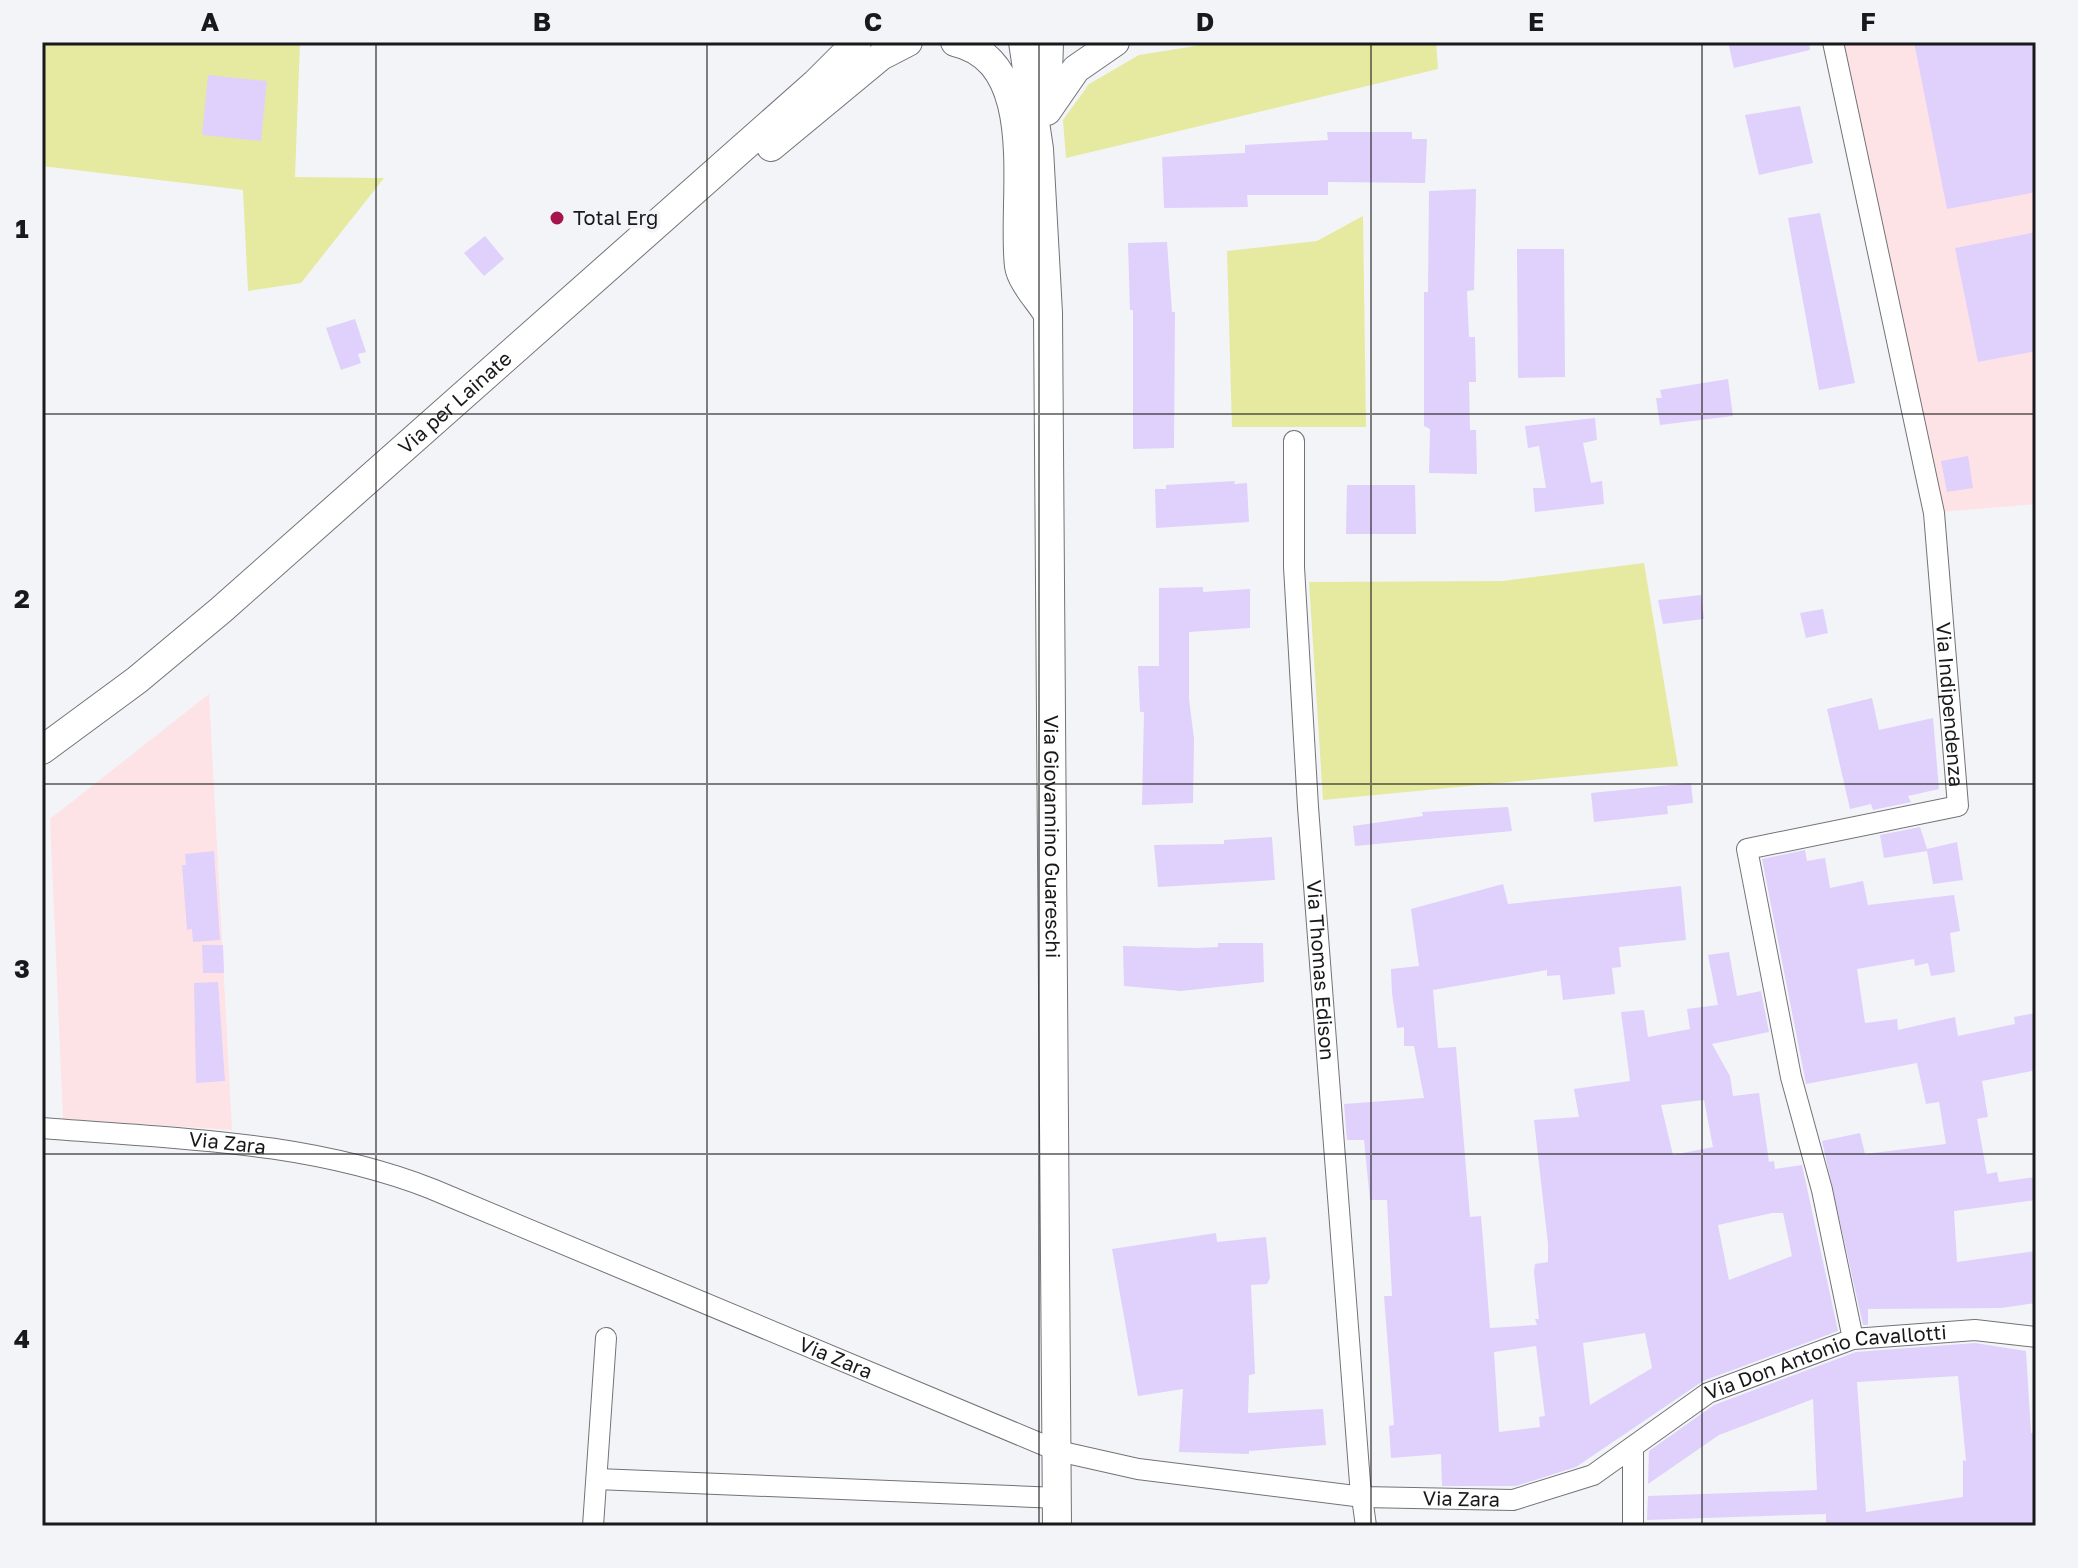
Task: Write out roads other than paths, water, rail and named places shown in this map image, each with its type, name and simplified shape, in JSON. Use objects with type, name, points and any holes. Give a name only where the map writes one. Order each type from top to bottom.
[{"type":"street","name":"Via per Lainate","points":[[42,750],[180,646],[816,83],[857,42]]},
{"type":"street","points":[[632,247],[669,232],[881,56],[908,42]]},
{"type":"street","points":[[955,42],[974,46],[993,63],[1011,91],[1019,269],[1048,313]]},
{"type":"street","name":"Via Indipendenza","points":[[1833,42],[1934,513],[1958,806],[1747,849],[1791,1077],[1822,1190],[1853,1339]]},
{"type":"street","points":[[1036,44],[1105,49]]},
{"type":"street","points":[[1036,44],[1047,111],[1039,149]]},
{"type":"street","points":[[1036,44],[1039,149]]},
{"type":"street","points":[[1047,111],[1076,69],[1105,49]]},
{"type":"street","name":"Via Giovannino Guareschi","points":[[1039,149],[1048,313],[1057,1526]]},
{"type":"street","name":"Via Thomas Edison","points":[[1294,441],[1294,567],[1307,792],[1366,1526]]},
{"type":"street","name":"Via Zara","points":[[42,1128],[282,1148],[343,1159],[403,1177],[1058,1451],[1138,1469],[1363,1497],[1513,1500],[1593,1475],[1633,1447]]},
{"type":"street","name":"Via Don Antonio Cavallotti","points":[[1633,1447],[1708,1393],[1853,1339],[1975,1330],[2036,1337]]},
{"type":"street","points":[[593,1526],[606,1338]]},
{"type":"street","points":[[1633,1447],[1633,1526]]},
{"type":"street","points":[[597,1479],[1058,1498]]},
{"type":"place","name":"Total Erg","points":[[557,218]]}]
